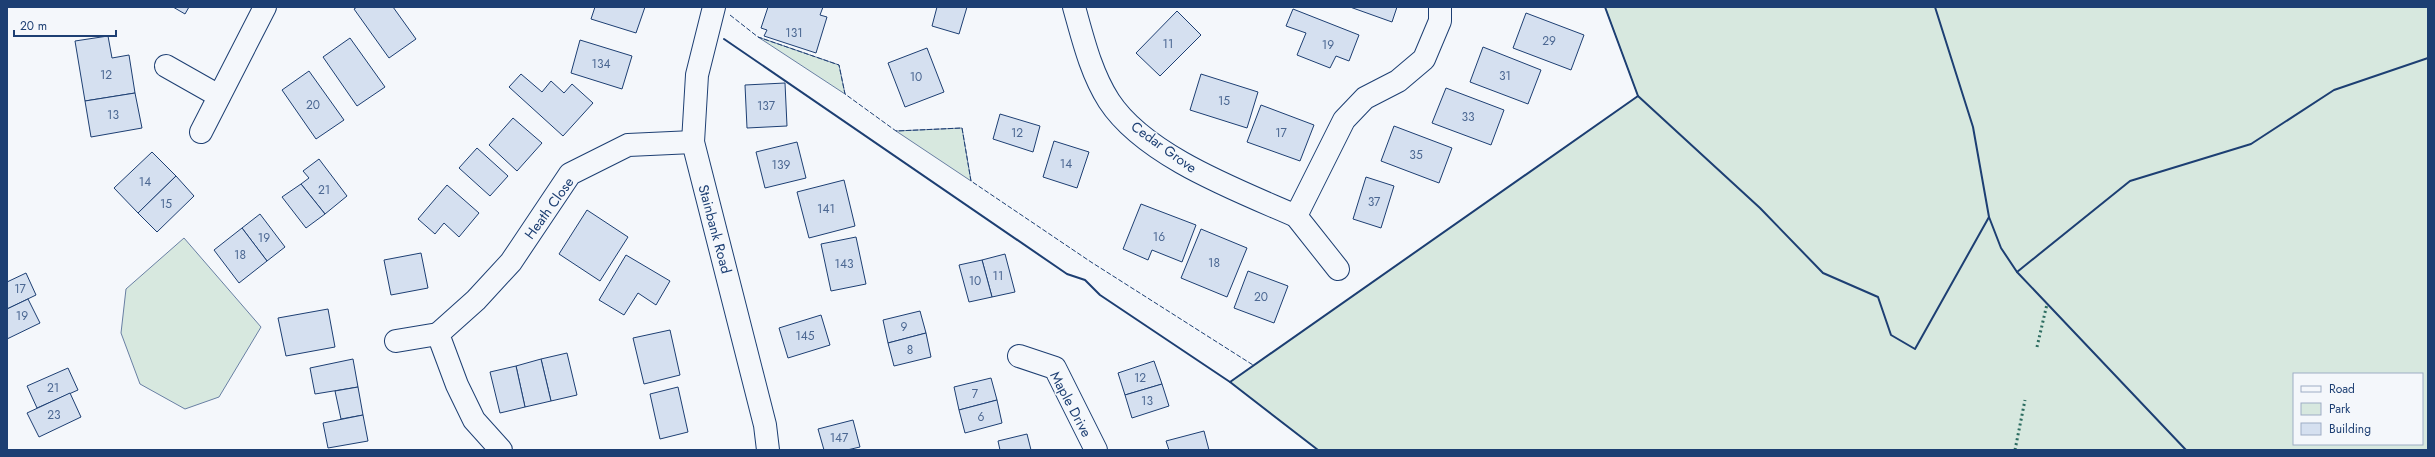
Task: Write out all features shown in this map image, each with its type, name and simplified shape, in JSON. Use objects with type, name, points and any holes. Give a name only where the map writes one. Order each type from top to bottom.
[{"type":"street","points":[[200,132],[265,7]]},
{"type":"street","name":"Stainbank Road","points":[[714,7],[697,75],[693,142],[765,425],[768,450]]},
{"type":"street","name":"Cedar Grove","points":[[1074,7],[1091,64],[1109,101],[1136,131],[1194,170],[1296,216],[1338,269]]},
{"type":"street","points":[[1296,216],[1344,120],[1365,98],[1398,80],[1424,59],[1440,22],[1440,7]]},
{"type":"street","points":[[166,66],[219,96]]},
{"type":"street","name":"Heath Close","points":[[438,334],[476,300],[511,262],[570,174],[628,145],[693,142]]},
{"type":"street","points":[[396,341],[438,334],[457,384],[474,420],[501,450]]},
{"type":"street","name":"Maple Drive","points":[[1019,356],[1055,368],[1096,450]]},
{"type":"green space","points":[[1605,7],[2428,7],[2428,450],[1318,450],[1230,382],[1638,96]]},
{"type":"green space","points":[[758,37],[839,65],[845,94]]},
{"type":"green space","points":[[962,128],[971,181],[896,131]]},
{"type":"green space","points":[[184,238],[261,327],[219,397],[185,409],[140,384],[121,333],[126,289]]},
{"type":"building","points":[[173,7],[189,7],[185,14]]},
{"type":"building","points":[[357,7],[393,7],[416,39],[389,58],[354,9]]},
{"type":"building","points":[[595,7],[645,7],[636,33],[591,19]]},
{"type":"building","points":[[768,7],[823,7],[820,15],[827,17],[816,53],[764,36],[767,30],[761,28]]},
{"type":"building","points":[[937,7],[967,7],[959,34],[932,26]]},
{"type":"building","points":[[1350,7],[1397,7],[1392,22]]},
{"type":"building","points":[[1293,9],[1359,35],[1349,61],[1336,56],[1330,68],[1297,55],[1306,33],[1286,26]]},
{"type":"building","points":[[1177,11],[1201,35],[1160,76],[1136,53]]},
{"type":"building","points":[[1526,13],[1584,35],[1571,70],[1513,48]]},
{"type":"building","points":[[108,36],[112,58],[129,55],[135,93],[85,101],[75,41]]},
{"type":"building","points":[[350,38],[385,87],[357,106],[323,57]]},
{"type":"building","points":[[580,40],[632,56],[622,89],[571,73]]},
{"type":"building","points":[[1483,47],[1541,70],[1528,104],[1470,82]]},
{"type":"building","points":[[927,48],[944,92],[905,107],[888,63]]},
{"type":"building","points":[[309,71],[344,120],[316,139],[282,90]]},
{"type":"building","points":[[521,74],[542,92],[551,81],[564,93],[572,84],[593,103],[563,136],[509,87]]},
{"type":"building","points":[[1201,74],[1258,92],[1247,128],[1190,110]]},
{"type":"building","points":[[785,83],[787,126],[747,128],[745,85]]},
{"type":"building","points":[[1446,88],[1504,110],[1491,145],[1432,123]]},
{"type":"building","points":[[135,93],[142,128],[91,137],[85,101]]},
{"type":"building","points":[[1261,105],[1314,125],[1300,161],[1247,142]]},
{"type":"building","points":[[1000,114],[1040,126],[1033,152],[993,139]]},
{"type":"building","points":[[513,118],[542,143],[517,171],[489,145]]},
{"type":"building","points":[[1394,126],[1452,148],[1439,183],[1381,161]]},
{"type":"building","points":[[1054,141],[1089,152],[1077,188],[1043,177]]},
{"type":"building","points":[[797,142],[806,178],[765,188],[756,152]]},
{"type":"building","points":[[477,148],[508,176],[490,196],[459,168]]},
{"type":"building","points":[[152,152],[176,176],[138,213],[114,188]]},
{"type":"building","points":[[319,159],[347,196],[325,214],[301,184],[309,178],[303,171]]},
{"type":"building","points":[[176,176],[194,196],[157,232],[138,213]]},
{"type":"building","points":[[1366,177],[1394,186],[1381,228],[1353,219]]},
{"type":"building","points":[[844,180],[855,226],[809,238],[797,192]]},
{"type":"building","points":[[301,184],[325,214],[306,228],[282,197]]},
{"type":"building","points":[[447,185],[479,213],[459,237],[444,223],[435,234],[418,219]]},
{"type":"building","points":[[1141,204],[1196,225],[1182,262],[1152,250],[1148,260],[1123,249]]},
{"type":"building","points":[[587,210],[628,237],[600,281],[559,254]]},
{"type":"building","points":[[260,214],[285,247],[267,261],[242,228]]},
{"type":"building","points":[[242,228],[267,261],[239,283],[214,250]]},
{"type":"building","points":[[1201,229],[1247,248],[1227,297],[1181,278]]},
{"type":"building","points":[[856,237],[866,284],[831,291],[821,244]]},
{"type":"building","points":[[421,253],[428,288],[391,295],[384,260]]},
{"type":"building","points":[[1005,254],[1015,292],[992,297],[982,260]]},
{"type":"building","points":[[626,255],[670,281],[656,305],[638,293],[624,315],[599,300]]},
{"type":"building","points":[[982,260],[992,297],[969,302],[959,265]]},
{"type":"building","points":[[1248,271],[1288,286],[1274,323],[1234,308]]},
{"type":"building","points":[[26,273],[36,295],[7,309],[7,282]]},
{"type":"building","points":[[28,299],[40,323],[7,339],[7,309]]},
{"type":"building","points":[[328,309],[335,347],[286,356],[278,318]]},
{"type":"building","points":[[920,311],[926,333],[888,343],[883,320]]},
{"type":"building","points":[[821,315],[830,345],[788,358],[779,328]]},
{"type":"building","points":[[670,330],[680,375],[644,384],[633,338]]},
{"type":"building","points":[[926,333],[931,357],[894,366],[888,343]]},
{"type":"building","points":[[567,353],[577,395],[551,401],[541,359]]},
{"type":"building","points":[[353,359],[358,387],[315,394],[310,368]]},
{"type":"building","points":[[541,359],[551,401],[525,407],[516,366]]},
{"type":"building","points":[[1154,361],[1162,384],[1125,395],[1118,373]]},
{"type":"building","points":[[516,366],[525,407],[500,413],[490,372]]},
{"type":"building","points":[[68,368],[78,390],[37,408],[27,386]]},
{"type":"building","points":[[991,378],[997,400],[959,410],[954,387]]},
{"type":"building","points":[[1162,384],[1169,406],[1132,418],[1125,395]]},
{"type":"building","points":[[358,387],[363,415],[341,419],[335,391]]},
{"type":"building","points":[[678,387],[688,432],[660,439],[650,394]]},
{"type":"building","points":[[70,393],[81,417],[39,437],[27,413]]},
{"type":"building","points":[[997,400],[1002,423],[965,433],[959,410]]},
{"type":"building","points":[[363,415],[368,441],[328,448],[323,423]]},
{"type":"building","points":[[853,420],[860,447],[847,450],[824,450],[818,429]]},
{"type":"building","points":[[1204,431],[1209,450],[1169,450],[1166,441]]},
{"type":"building","points":[[1027,434],[1031,450],[1000,450],[998,441]]},
{"type":"hedge","points":[[2037,347],[2047,304]]},
{"type":"hedge","points":[[2015,450],[2025,400]]},
{"type":"fence","points":[[730,15],[758,37],[839,65],[845,94],[896,131],[962,128],[971,181],[1091,262],[1253,365]]},
{"type":"wall","points":[[1605,7],[1638,96],[1760,208],[1823,273],[1878,297],[1891,335],[1915,349],[1989,217]]},
{"type":"wall","points":[[1935,7],[1973,127],[1989,217],[2001,248],[2017,272]]},
{"type":"wall","points":[[724,39],[1067,274],[1085,280],[1100,295],[1230,382],[1318,450]]},
{"type":"wall","points":[[2186,450],[2017,272],[2130,181],[2251,144],[2334,90],[2428,58]]},
{"type":"wall","points":[[1230,382],[1638,96]]}]
